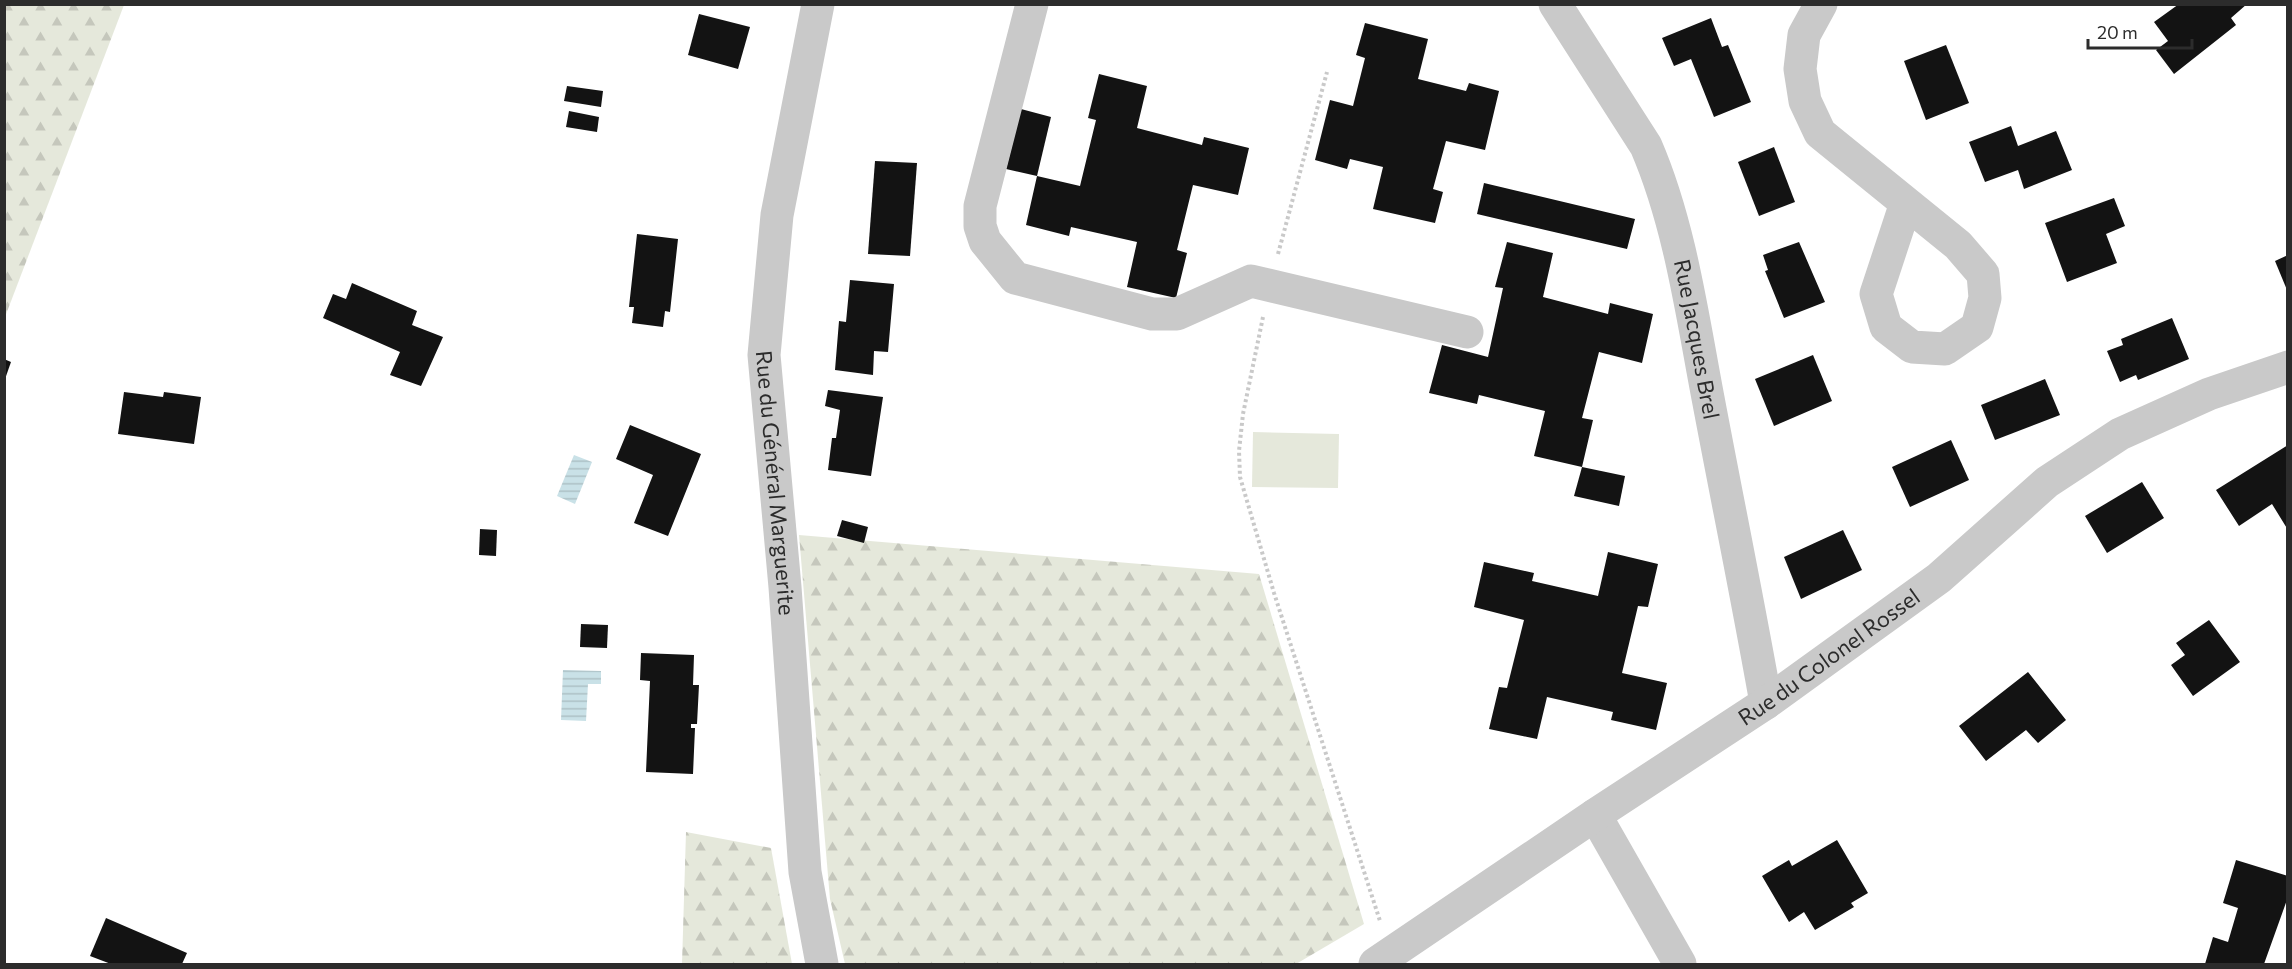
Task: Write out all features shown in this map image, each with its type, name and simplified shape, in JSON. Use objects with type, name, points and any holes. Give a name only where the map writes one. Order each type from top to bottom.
[{"type":"street","name":"Rue du Général Marguerite","points":[[818,4],[777,215],[764,355],[785,587],[805,872],[822,964]]},
{"type":"street","points":[[1032,4],[980,206],[980,226],[985,241],[1015,278],[1152,314],[1176,314],[1251,281],[1467,333]]},
{"type":"street","name":"Rue Jacques Brel","points":[[1555,4],[1646,146],[1656,171],[1676,243],[1693,321],[1766,703]]},
{"type":"street","points":[[1821,4],[1804,36],[1800,69],[1805,101],[1820,133],[1906,203]]},
{"type":"street","name":"Rue du Colonel Rossel","points":[[1383,959],[1595,815],[1766,703],[1939,578],[2047,482],[2120,434],[2209,394],[2288,367]]},
{"type":"street","points":[[1595,815],[1680,964]]},
{"type":"path","points":[[1327,72],[1270,286],[1243,414],[1239,451],[1240,477],[1383,959]]},
{"type":"green space","points":[[4,5],[124,5],[5,317]]},
{"type":"green space","points":[[1253,432],[1339,434],[1338,488],[1252,487]]},
{"type":"green space","points":[[799,535],[1259,574],[1364,924],[1296,964],[845,964],[830,899]]},
{"type":"green space","points":[[686,832],[771,848],[792,964],[682,964]]},
{"type":"water","points":[[574,455],[592,462],[575,504],[557,496]]},
{"type":"water","points":[[563,670],[601,671],[601,684],[588,684],[586,721],[561,720]]},
{"type":"building","points":[[2179,4],[2247,4],[2231,18],[2236,25],[2174,74],[2156,50],[2168,41],[2154,22]]},
{"type":"building","points":[[699,14],[750,27],[738,69],[688,55]]},
{"type":"building","points":[[1711,18],[1722,47],[1728,45],[1751,102],[1714,117],[1691,59],[1674,66],[1662,38]]},
{"type":"building","points":[[1365,23],[1428,39],[1418,79],[1466,91],[1469,83],[1499,91],[1485,150],[1446,141],[1433,189],[1443,192],[1435,223],[1373,209],[1383,167],[1350,159],[1347,169],[1315,160],[1330,100],[1353,106],[1365,58],[1356,55]]},
{"type":"building","points":[[1946,45],[1969,103],[1926,120],[1904,61]]},
{"type":"building","points":[[1099,74],[1147,86],[1137,128],[1202,145],[1204,137],[1249,148],[1238,195],[1193,185],[1177,250],[1187,253],[1176,298],[1127,287],[1137,242],[1071,227],[1069,236],[1026,225],[1037,176],[1080,186],[1096,120],[1088,118]]},
{"type":"building","points":[[567,86],[603,91],[601,107],[564,101]]},
{"type":"building","points":[[1021,109],[1051,117],[1037,176],[1006,169]]},
{"type":"building","points":[[569,111],[599,117],[597,132],[566,127]]},
{"type":"building","points":[[2011,126],[2018,146],[2056,131],[2072,170],[2024,189],[2018,170],[1985,182],[1969,142]]},
{"type":"building","points":[[1774,147],[1795,202],[1759,216],[1738,162]]},
{"type":"building","points":[[875,161],[917,163],[910,256],[868,254]]},
{"type":"building","points":[[1484,183],[1635,219],[1627,249],[1477,214]]},
{"type":"building","points":[[2114,198],[2125,226],[2106,234],[2117,263],[2067,282],[2045,223]]},
{"type":"building","points":[[637,234],[678,239],[670,312],[665,311],[663,327],[632,323],[634,307],[629,307]]},
{"type":"building","points":[[1507,242],[1553,253],[1543,297],[1608,314],[1610,303],[1653,314],[1642,363],[1599,352],[1582,418],[1593,420],[1582,467],[1534,456],[1545,411],[1479,395],[1477,404],[1429,393],[1442,345],[1488,357],[1503,288],[1495,287]]},
{"type":"building","points":[[1799,242],[1825,302],[1784,318],[1765,271],[1768,270],[1763,255]]},
{"type":"building","points":[[2288,255],[2288,290],[2287,290],[2275,261]]},
{"type":"building","points":[[850,280],[894,284],[888,352],[874,351],[873,375],[835,370],[839,321],[846,322]]},
{"type":"building","points":[[352,283],[417,311],[412,325],[443,337],[421,386],[390,375],[400,352],[323,318],[333,294],[346,299]]},
{"type":"building","points":[[2172,318],[2189,359],[2138,380],[2136,375],[2120,382],[2107,351],[2123,345],[2121,339]]},
{"type":"building","points":[[1813,355],[1832,401],[1774,426],[1755,379]]},
{"type":"building","points":[[4,359],[11,362],[5,379],[4,379]]},
{"type":"building","points":[[2045,379],[2060,415],[1995,440],[1981,405]]},
{"type":"building","points":[[828,390],[883,397],[871,476],[828,470],[832,438],[836,438],[840,410],[825,406]]},
{"type":"building","points":[[124,392],[163,397],[164,392],[201,397],[194,444],[118,434]]},
{"type":"building","points":[[630,425],[701,454],[668,536],[634,523],[653,475],[616,459]]},
{"type":"building","points":[[1951,440],[1969,480],[1910,507],[1892,467]]},
{"type":"building","points":[[2288,445],[2288,530],[2272,504],[2239,526],[2216,490]]},
{"type":"building","points":[[1582,467],[1625,476],[1619,506],[1574,496]]},
{"type":"building","points":[[2142,482],[2164,518],[2107,553],[2085,516]]},
{"type":"building","points":[[842,520],[868,527],[864,543],[837,536]]},
{"type":"building","points":[[480,529],[497,530],[496,556],[479,555]]},
{"type":"building","points":[[1843,530],[1862,570],[1801,599],[1784,557]]},
{"type":"building","points":[[1608,552],[1658,564],[1648,607],[1638,606],[1622,673],[1667,683],[1656,730],[1611,720],[1613,712],[1547,697],[1537,739],[1489,729],[1499,687],[1507,688],[1524,620],[1474,607],[1484,562],[1534,573],[1532,581],[1598,596]]},
{"type":"building","points":[[2209,620],[2240,662],[2193,696],[2171,665],[2185,655],[2176,643]]},
{"type":"building","points":[[581,624],[608,625],[607,648],[580,647]]},
{"type":"building","points":[[641,653],[694,655],[693,685],[699,685],[697,724],[691,724],[691,728],[695,728],[693,774],[646,772],[650,681],[640,680]]},
{"type":"building","points":[[2028,672],[2066,720],[2038,743],[2026,730],[1986,761],[1959,726]]},
{"type":"building","points":[[1837,840],[1868,893],[1851,903],[1854,907],[1815,930],[1804,912],[1789,922],[1762,876],[1789,860],[1792,866]]},
{"type":"building","points":[[2236,860],[2288,876],[2288,897],[2264,964],[2205,964],[2213,937],[2228,942],[2238,908],[2223,903]]},
{"type":"building","points":[[106,918],[187,953],[182,964],[111,964],[90,956]]}]
